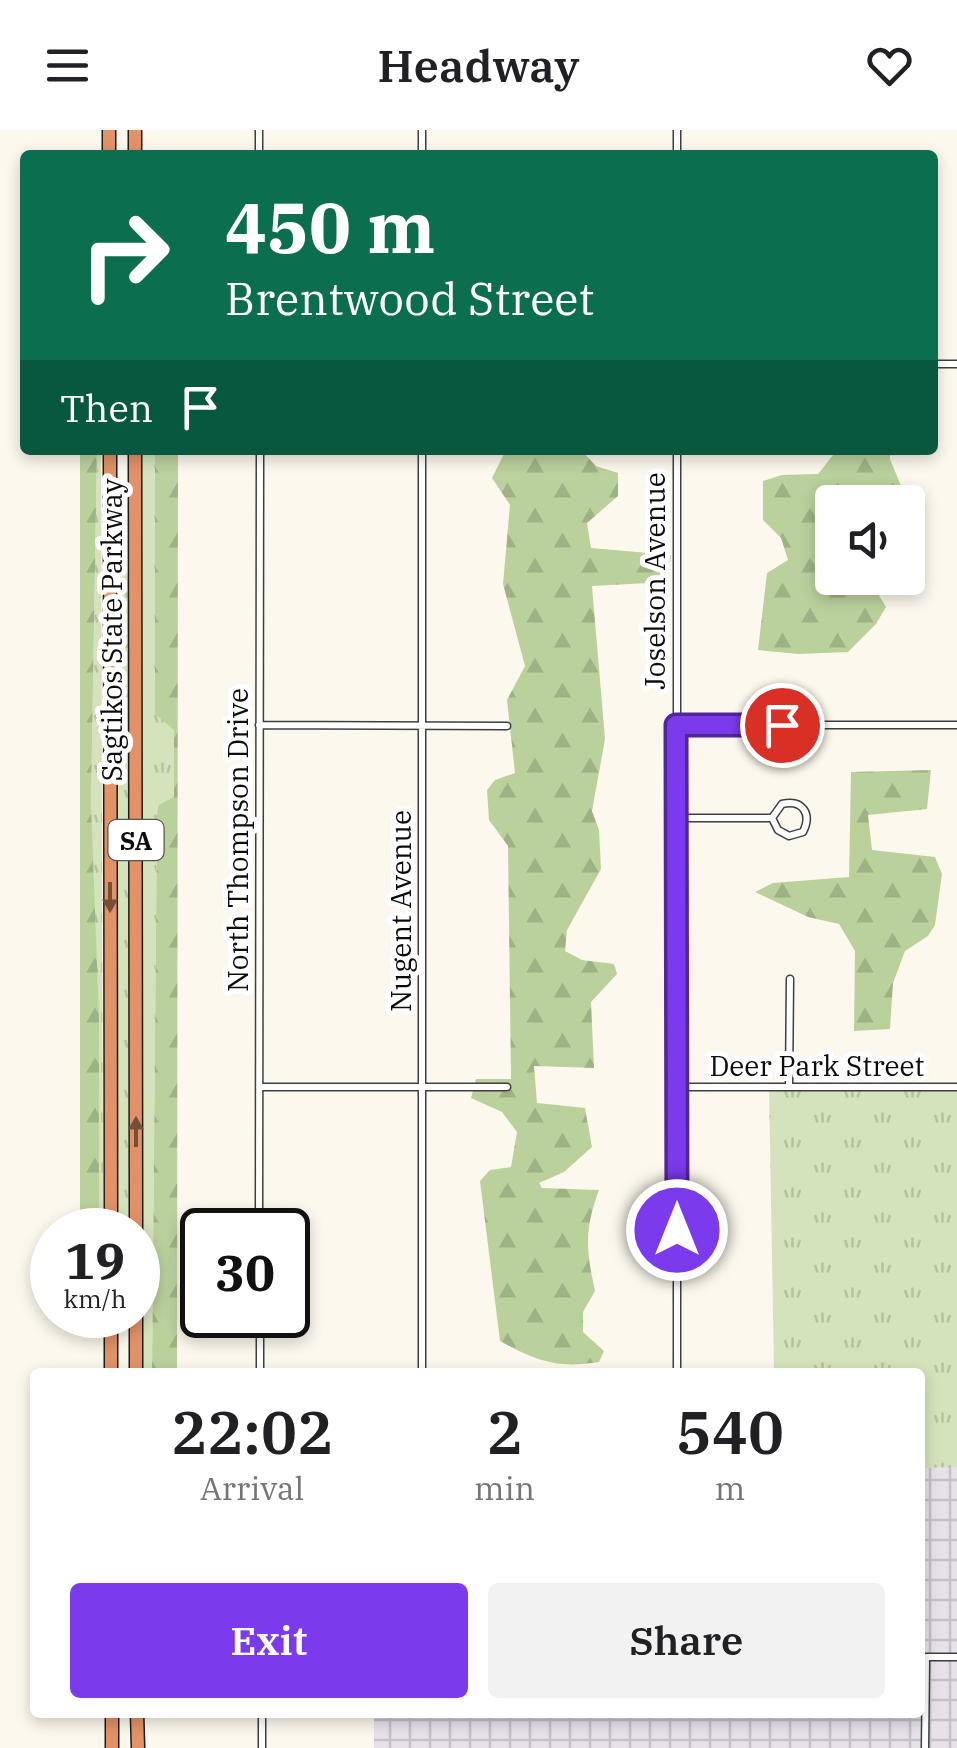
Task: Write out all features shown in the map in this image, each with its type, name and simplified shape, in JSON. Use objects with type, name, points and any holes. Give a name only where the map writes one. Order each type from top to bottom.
[{"type":"highway","name":"Sagtikos State Parkway","points":[[110,455],[111,1208]]},
{"type":"highway","name":"Sagtikos State Parkway","points":[[135,455],[136,1208]]},
{"type":"highway","points":[[111,1338],[111,1368]]},
{"type":"highway","points":[[136,1338],[136,1368]]},
{"type":"highway","points":[[112,1718],[112,1748]]},
{"type":"highway","points":[[138,1718],[138,1748]]},
{"type":"street","name":"North Thompson Drive","points":[[260,455],[260,1208]]},
{"type":"street","name":"Nugent Avenue","points":[[422,455],[422,1368]]},
{"type":"street","name":"Joselson Avenue","points":[[677,455],[678,1368]]},
{"type":"street","points":[[259,725],[506,726]]},
{"type":"street","points":[[676,725],[957,725]]},
{"type":"street","points":[[790,802],[801,806],[808,820],[803,832],[789,836],[778,830],[772,818],[782,804],[790,802]]},
{"type":"street","points":[[676,818],[772,818]]},
{"type":"street","points":[[789,1088],[790,979]]},
{"type":"street","points":[[260,1086],[507,1087]]},
{"type":"street","name":"Deer Park Street","points":[[677,1087],[957,1087]]},
{"type":"street","points":[[260,1338],[260,1368]]},
{"type":"street","points":[[926,1748],[926,1656],[957,1657]]},
{"type":"street","points":[[262,1718],[262,1748]]},
{"type":"shaded area","points":[[925,1465],[957,1465],[957,1748],[374,1748],[374,1718],[925,1718]]},
{"type":"green space","points":[[80,455],[97,455],[91,803],[99,1018],[99,1208],[80,1208]]},
{"type":"green space","points":[[97,455],[101,455],[103,1208],[99,1208],[91,803]]},
{"type":"green space","points":[[142,455],[155,455],[155,713],[177,727],[177,796],[157,814],[153,1208],[142,1208]]},
{"type":"green space","points":[[155,455],[178,455],[177,1368],[152,1368],[152,1338],[160,1338],[160,1208],[153,1208],[157,814],[159,805],[174,797],[174,730],[155,714]]},
{"type":"green space","points":[[504,455],[586,455],[596,466],[618,473],[618,496],[587,523],[591,548],[671,555],[668,582],[592,586],[605,739],[592,811],[599,830],[601,869],[567,930],[565,951],[582,960],[614,964],[617,974],[591,1002],[594,1068],[534,1066],[537,1103],[585,1108],[592,1147],[564,1172],[539,1183],[542,1188],[599,1190],[588,1240],[595,1291],[583,1312],[583,1332],[604,1351],[599,1362],[584,1364],[547,1362],[500,1341],[480,1181],[490,1170],[511,1167],[517,1132],[502,1112],[471,1098],[476,1079],[511,1079],[508,846],[489,820],[487,790],[495,780],[515,773],[507,700],[525,666],[503,584],[510,505],[492,478]]},
{"type":"green space","points":[[833,455],[890,455],[901,485],[815,485],[815,595],[878,595],[886,607],[876,624],[848,652],[798,654],[758,650],[767,573],[788,560],[781,538],[763,520],[763,481],[782,475],[818,474]]},
{"type":"green space","points":[[124,526],[127,532],[126,572],[131,579],[132,1208],[116,1208],[115,589],[120,531]]},
{"type":"green space","points":[[931,770],[927,809],[868,815],[872,850],[935,857],[942,874],[935,925],[928,936],[905,951],[893,983],[890,1029],[854,1031],[855,951],[839,924],[808,917],[755,892],[773,883],[849,877],[851,772]]},
{"type":"green space","points":[[957,1083],[957,1467],[925,1468],[925,1368],[774,1368],[769,1087]]},
{"type":"green space","points":[[142,1338],[152,1338],[152,1368],[142,1368]]},
{"type":"route","points":[[677,1230],[676,725],[782,725]]}]
